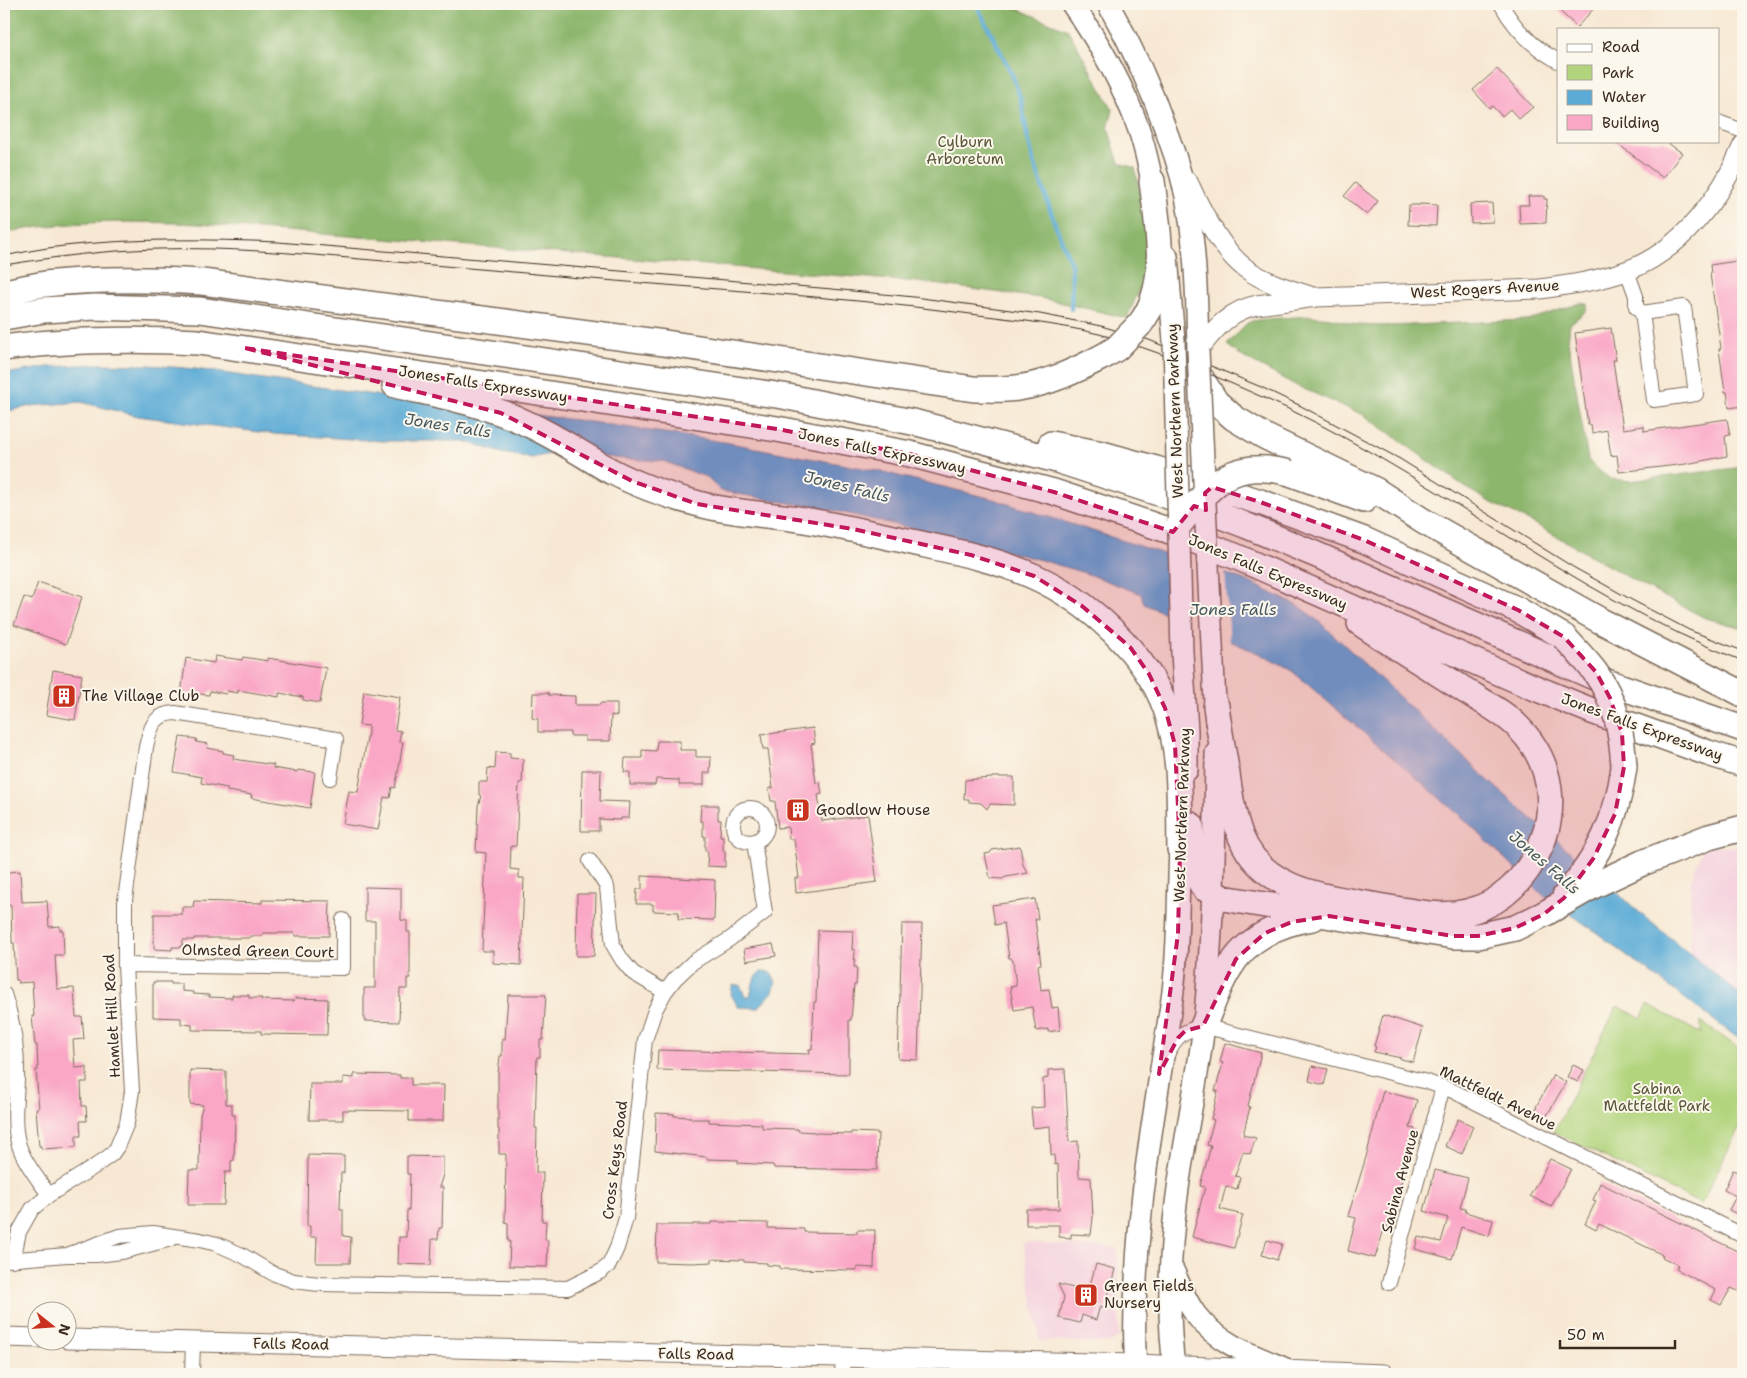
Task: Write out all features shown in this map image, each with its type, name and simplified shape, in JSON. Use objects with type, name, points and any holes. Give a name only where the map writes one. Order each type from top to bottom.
[{"type":"highway","points":[[4,292],[43,284],[94,280],[202,282],[674,344],[974,389],[1015,388],[1032,385],[1074,371],[1104,356],[1116,348],[1142,322],[1156,287],[1160,249],[1152,180]]},
{"type":"highway","name":"Jones Falls Expressway","points":[[4,317],[44,310],[95,307],[200,310],[783,396],[917,423],[1060,461],[1177,499],[1317,555],[1601,680],[1743,729]]},
{"type":"highway","name":"Jones Falls Expressway","points":[[4,348],[48,342],[152,340],[198,342],[777,429],[910,454],[1054,492],[1229,554],[1528,685],[1592,711],[1743,764]]},
{"type":"highway","points":[[245,348],[475,404],[531,425],[632,482],[697,504],[718,509],[797,519],[853,529],[971,555],[1034,576],[1082,606],[1130,648],[1149,674],[1165,708],[1175,745],[1178,767],[1180,849]]},
{"type":"highway","points":[[1200,377],[1216,402],[1234,418],[1264,436],[1294,463],[1423,521],[1601,621],[1743,694]]},
{"type":"highway","points":[[917,423],[1063,446],[1156,469],[1260,502],[1364,540],[1518,610],[1564,637],[1596,672],[1610,698],[1622,733],[1624,767],[1621,792],[1607,833],[1579,880],[1564,898],[1544,914]]},
{"type":"highway","points":[[1178,526],[1205,493],[1226,476],[1244,470],[1294,463]]},
{"type":"highway","points":[[1216,706],[1231,802],[1240,833],[1248,850],[1260,865],[1282,882],[1294,888],[1329,898],[1445,916],[1463,914],[1491,904],[1518,883],[1538,854],[1546,831],[1550,804],[1549,782],[1543,761],[1531,742],[1518,727],[1494,709],[1304,586]]},
{"type":"highway","points":[[1187,765],[1195,872],[1204,888],[1213,894],[1230,900],[1453,936],[1478,936],[1515,928],[1593,886],[1642,863],[1709,837],[1743,828]]},
{"type":"highway","points":[[1203,1026],[1229,969],[1242,951],[1266,933],[1280,926],[1292,922],[1329,916]]},
{"type":"main road","name":"West Northern Parkway","points":[[1072,4],[1097,42],[1117,80],[1139,130],[1152,180],[1165,245],[1174,340],[1178,526],[1187,765],[1180,849],[1178,934],[1172,997],[1143,1188],[1138,1244],[1135,1302],[1136,1369]]},
{"type":"main road","name":"West Northern Parkway","points":[[1108,4],[1138,61],[1174,152],[1189,212],[1196,286],[1216,706],[1213,894],[1203,1026],[1176,1203],[1170,1264],[1174,1370]]},
{"type":"main road","name":"West Rogers Avenue","points":[[1198,350],[1219,325],[1235,312],[1257,305],[1316,298],[1540,289],[1576,284],[1627,271],[1663,251],[1697,220],[1716,196],[1734,167],[1743,145]]},
{"type":"main road","name":"West Rogers Avenue","points":[[1174,152],[1197,201],[1212,227],[1238,262],[1252,273],[1267,281],[1316,298]]},
{"type":"main road","points":[[1170,1264],[1197,1315],[1216,1334],[1240,1349],[1286,1369]]},
{"type":"main road","points":[[4,1337],[28,1338]]},
{"type":"main road","name":"Falls Road","points":[[78,1339],[842,1366],[1174,1370],[1286,1369],[1384,1374]]},
{"type":"street","points":[[1501,4],[1519,30],[1542,52],[1557,60]]},
{"type":"street","points":[[1720,123],[1743,131]]},
{"type":"street","points":[[1627,271],[1636,296],[1636,307],[1642,314],[1654,400],[1696,394],[1684,307],[1642,314]]},
{"type":"street","name":"Hamlet Hill Road","points":[[8,1260],[19,1232],[32,1209],[49,1195],[112,1154],[127,1123],[132,1091],[124,965],[127,878],[146,747],[154,723],[165,714],[174,713],[336,738],[330,778]]},
{"type":"street","name":"Cross Keys Road","points":[[8,1260],[67,1255],[102,1242],[136,1234],[153,1233],[217,1244],[242,1255],[272,1273],[294,1281],[320,1284],[568,1288],[586,1280],[609,1265],[617,1248],[626,1218],[645,1040],[656,1010],[665,992],[675,979],[693,962],[730,939],[765,912],[754,842]]},
{"type":"street","points":[[590,861],[607,887],[613,945],[633,973],[665,992]]},
{"type":"street","name":"Olmsted Green Court","points":[[124,965],[342,968],[343,920]]},
{"type":"street","points":[[4,994],[8,1005],[16,1050],[15,1110],[18,1144],[30,1168],[49,1195]]},
{"type":"street","points":[[1159,1074],[1170,1049],[1178,1038],[1185,1031],[1203,1026]]},
{"type":"street","name":"Mattfeldt Avenue","points":[[1203,1026],[1332,1057],[1443,1087],[1743,1236]]},
{"type":"street","name":"Sabina Avenue","points":[[1389,1283],[1443,1087]]},
{"type":"street","points":[[192,1374],[193,1342]]},
{"type":"highlighted area","points":[[245,348],[777,429],[910,454],[1054,492],[1173,532],[1194,506],[1206,510],[1205,493],[1212,487],[1260,502],[1364,540],[1518,610],[1564,637],[1596,672],[1610,698],[1622,733],[1624,767],[1615,814],[1593,859],[1564,898],[1544,914],[1515,928],[1478,936],[1453,936],[1329,916],[1292,922],[1265,933],[1236,959],[1203,1026],[1185,1031],[1178,1038],[1159,1074],[1178,934],[1180,849],[1175,745],[1165,708],[1149,674],[1130,647],[1082,606],[1034,576],[971,555],[853,529],[697,504],[632,481],[501,413]]},
{"type":"shaded area","points":[[1713,845],[1743,848],[1743,997],[1690,954],[1690,883],[1702,850]]},
{"type":"shaded area","points":[[1023,1242],[1118,1248],[1119,1337],[1111,1343],[1040,1341]]},
{"type":"green space","name":"Cylburn Arboretum","points":[[4,4],[1011,4],[1015,8],[1068,30],[1113,110],[1108,128],[1119,163],[1135,168],[1150,240],[1150,265],[1127,318],[1041,298],[918,282],[198,224],[149,222],[76,224],[4,233]]},
{"type":"green space","points":[[1581,303],[1588,304],[1586,311],[1570,324],[1568,341],[1588,460],[1611,479],[1630,481],[1743,467],[1743,628],[1705,618],[1640,584],[1535,524],[1488,501],[1465,487],[1364,415],[1297,386],[1243,357],[1227,345],[1246,324],[1266,319],[1311,316],[1331,318],[1356,325],[1389,326],[1528,320]]},
{"type":"green space","name":"Sabina Mattfeldt Park","points":[[1648,1004],[1701,1034],[1701,1022],[1743,1051],[1743,1120],[1701,1204],[1554,1132],[1617,1006],[1641,1018]]},
{"type":"water","name":"Jones Falls","points":[[97,364],[149,365],[195,369],[409,400],[584,421],[724,442],[878,471],[993,499],[1245,580],[1302,608],[1321,623],[1490,782],[1647,919],[1743,997],[1743,1042],[1538,891],[1464,819],[1292,671],[1260,654],[1144,604],[1141,594],[1085,573],[949,537],[836,511],[721,491],[706,477],[663,461],[557,452],[532,458],[502,453],[464,441],[382,441],[274,434],[138,416],[81,402],[31,406],[4,412],[4,374],[48,367]]},
{"type":"water","points":[[761,972],[771,973],[776,982],[773,992],[758,1008],[738,1007],[731,994],[732,987],[740,985],[745,996],[750,996],[755,977]]},
{"type":"pier","points":[[1166,552],[1225,571],[1230,643],[1168,617]]},
{"type":"building","points":[[1552,4],[1598,4],[1577,27]]},
{"type":"building","points":[[1497,69],[1533,107],[1519,119],[1510,109],[1502,116],[1492,106],[1489,108],[1473,90]]},
{"type":"building","points":[[1615,142],[1666,142],[1682,153],[1663,178]]},
{"type":"building","points":[[1355,183],[1378,201],[1367,215],[1344,196]]},
{"type":"building","points":[[1528,196],[1544,196],[1544,199],[1547,199],[1546,223],[1520,224],[1519,205],[1529,205]]},
{"type":"building","points":[[1492,203],[1493,222],[1471,223],[1470,204]]},
{"type":"building","points":[[1409,205],[1437,205],[1436,226],[1408,225]]},
{"type":"building","points":[[1743,260],[1743,406],[1729,408],[1719,349],[1721,348],[1710,265]]},
{"type":"building","points":[[1611,328],[1616,360],[1613,360],[1623,429],[1644,426],[1644,431],[1727,419],[1730,435],[1725,436],[1727,456],[1686,464],[1619,472],[1617,455],[1611,456],[1607,430],[1592,433],[1591,425],[1588,425],[1575,333]]},
{"type":"building","points":[[38,582],[82,597],[66,644],[14,625],[24,597],[32,600]]},
{"type":"building","points":[[215,656],[242,660],[243,657],[268,661],[268,658],[326,668],[320,703],[303,700],[303,697],[279,693],[279,697],[238,690],[238,693],[227,691],[226,694],[210,691],[209,695],[199,694],[198,697],[181,694],[186,658],[214,663]]},
{"type":"building","name":"The Village Club","points":[[53,670],[82,675],[75,720],[46,715]]},
{"type":"building","points":[[364,691],[400,697],[395,730],[401,731],[399,742],[403,742],[399,767],[395,788],[392,787],[390,798],[384,797],[378,830],[343,824],[349,791],[358,792],[369,726],[359,725]]},
{"type":"building","points":[[533,693],[575,696],[575,705],[617,703],[617,716],[611,715],[610,741],[585,741],[585,736],[570,736],[570,732],[538,732],[538,719],[532,718]]},
{"type":"building","name":"Goodlow House","points":[[813,728],[815,743],[811,744],[816,783],[820,782],[822,794],[818,795],[822,821],[868,815],[877,882],[796,893],[795,878],[799,878],[794,839],[789,839],[788,827],[778,828],[775,801],[771,801],[769,788],[773,788],[768,749],[763,749],[761,735]]},
{"type":"building","points":[[180,737],[197,739],[196,742],[208,744],[207,748],[234,755],[233,759],[274,765],[273,768],[297,772],[298,770],[315,772],[310,808],[251,798],[252,795],[227,791],[227,788],[201,783],[202,777],[174,772]]},
{"type":"building","points":[[657,741],[680,741],[680,750],[696,750],[696,757],[711,757],[710,773],[704,773],[704,785],[679,785],[679,780],[656,779],[655,785],[630,785],[630,772],[624,772],[625,758],[642,758],[642,750],[656,751]]},
{"type":"building","points":[[496,752],[510,753],[510,758],[523,759],[522,783],[519,783],[516,846],[511,846],[510,869],[519,870],[519,878],[524,878],[521,965],[493,963],[493,951],[482,951],[486,853],[476,852],[478,806],[481,796],[479,795],[479,782],[487,782],[488,768],[495,769]]},
{"type":"building","points":[[582,770],[601,770],[600,801],[630,802],[629,818],[621,818],[621,820],[599,819],[599,831],[581,831]]},
{"type":"building","points":[[1014,777],[1014,805],[990,804],[987,809],[981,803],[969,802],[969,799],[964,799],[965,780]]},
{"type":"building","points":[[701,805],[718,805],[718,820],[721,820],[720,836],[723,836],[723,851],[725,851],[725,867],[707,866],[708,851],[705,851],[703,821],[700,821]]},
{"type":"building","points":[[1020,846],[1023,865],[1028,873],[1002,879],[990,878],[985,854],[990,853],[992,850]]},
{"type":"building","points":[[20,871],[22,902],[47,901],[49,927],[60,926],[60,930],[63,930],[64,955],[55,955],[57,989],[74,988],[76,1017],[82,1017],[84,1039],[73,1040],[75,1068],[87,1067],[87,1082],[81,1082],[82,1106],[86,1106],[87,1121],[80,1121],[81,1136],[76,1136],[76,1147],[41,1149],[41,1146],[39,1146],[36,1109],[39,1109],[36,1070],[38,1070],[37,1045],[35,1045],[32,1016],[34,1016],[32,982],[18,983],[18,980],[16,980],[14,943],[12,943],[11,905],[4,906],[4,876],[8,876],[8,872]]},
{"type":"building","points":[[642,876],[715,880],[714,920],[678,919],[679,912],[653,911],[653,904],[636,904],[637,889],[642,889]]},
{"type":"building","points":[[365,887],[401,888],[401,920],[407,921],[407,932],[410,932],[410,978],[407,978],[407,989],[400,989],[399,1022],[364,1021],[364,988],[375,988],[375,921],[365,921]]},
{"type":"building","points":[[577,894],[596,894],[594,956],[576,956]]},
{"type":"building","points":[[1035,899],[1038,919],[1035,919],[1041,964],[1038,965],[1041,990],[1049,989],[1052,1008],[1058,1007],[1060,1030],[1048,1032],[1048,1029],[1036,1031],[1032,1007],[1014,1010],[1010,987],[1016,986],[1013,961],[1009,958],[1004,923],[995,925],[992,905]]},
{"type":"building","points":[[262,900],[330,901],[329,936],[295,936],[295,933],[263,933],[263,936],[250,936],[250,938],[194,938],[194,940],[183,940],[182,947],[172,947],[172,950],[154,949],[154,914],[182,914],[182,907],[193,907],[194,901],[262,903]]},
{"type":"building","points":[[902,924],[922,924],[918,1060],[898,1059]]},
{"type":"building","points":[[818,930],[853,931],[852,950],[855,950],[854,967],[857,967],[851,1020],[849,1020],[849,1074],[657,1070],[658,1050],[810,1054],[809,1049],[812,1049],[814,1002],[816,1002]]},
{"type":"building","points":[[773,944],[776,956],[746,961],[744,949]]},
{"type":"building","points":[[153,982],[182,984],[182,991],[209,995],[209,997],[232,998],[232,995],[249,995],[249,998],[262,998],[261,1000],[328,999],[327,1035],[261,1034],[261,1031],[192,1030],[192,1025],[181,1024],[181,1018],[153,1017]]},
{"type":"building","points":[[508,995],[546,995],[543,1040],[540,1040],[540,1057],[537,1057],[535,1128],[537,1128],[536,1173],[543,1173],[542,1221],[546,1221],[545,1240],[548,1240],[547,1267],[509,1266],[510,1241],[508,1241],[508,1223],[505,1222],[506,1154],[499,1154],[498,1129],[498,1074],[500,1056],[502,1056],[502,1039],[505,1039]]},
{"type":"building","points":[[1383,1015],[1423,1028],[1413,1062],[1374,1052]]},
{"type":"building","points":[[1225,1043],[1261,1053],[1243,1135],[1256,1138],[1250,1154],[1243,1152],[1235,1176],[1240,1177],[1237,1189],[1226,1186],[1220,1209],[1243,1215],[1234,1248],[1192,1237],[1205,1187],[1200,1186],[1211,1146],[1207,1145],[1214,1120],[1211,1119],[1218,1091],[1215,1091],[1223,1063],[1220,1062]]},
{"type":"building","points":[[1573,1065],[1584,1070],[1578,1082],[1567,1077]]},
{"type":"building","points":[[1312,1066],[1328,1069],[1324,1085],[1309,1081]]},
{"type":"building","points":[[1065,1069],[1069,1142],[1078,1141],[1079,1177],[1091,1178],[1093,1218],[1091,1235],[1071,1234],[1071,1238],[1059,1237],[1059,1225],[1026,1225],[1026,1209],[1059,1209],[1058,1164],[1055,1165],[1054,1155],[1051,1155],[1050,1126],[1033,1128],[1031,1108],[1044,1107],[1043,1079],[1048,1078],[1048,1070]]},
{"type":"building","points":[[190,1070],[226,1071],[226,1104],[232,1104],[232,1115],[235,1115],[234,1160],[231,1161],[231,1172],[225,1172],[224,1205],[188,1205],[189,1170],[199,1170],[200,1115],[203,1105],[190,1104]]},
{"type":"building","points":[[354,1074],[400,1075],[400,1078],[411,1078],[411,1085],[444,1085],[443,1121],[409,1121],[409,1111],[343,1110],[343,1120],[309,1120],[310,1084],[343,1084],[343,1077],[354,1078]]},
{"type":"building","points":[[1553,1075],[1566,1082],[1546,1117],[1535,1111]]},
{"type":"building","points":[[1383,1091],[1417,1100],[1410,1128],[1415,1129],[1395,1206],[1389,1227],[1385,1226],[1375,1258],[1348,1251],[1356,1218],[1348,1216]]},
{"type":"building","points":[[656,1113],[674,1114],[674,1116],[691,1117],[691,1119],[709,1119],[709,1122],[762,1124],[762,1128],[798,1129],[798,1131],[815,1133],[878,1133],[877,1170],[774,1168],[773,1165],[738,1163],[738,1160],[707,1159],[707,1157],[655,1151]]},
{"type":"building","points":[[1458,1119],[1473,1126],[1462,1154],[1445,1146]]},
{"type":"building","points":[[308,1155],[344,1156],[344,1173],[341,1173],[340,1209],[343,1209],[343,1236],[351,1237],[350,1263],[316,1263],[317,1237],[310,1237],[310,1226],[307,1226]]},
{"type":"building","points":[[407,1156],[443,1157],[443,1175],[439,1187],[443,1187],[442,1228],[439,1228],[438,1239],[432,1239],[431,1265],[398,1264],[399,1237],[406,1237],[407,1210],[409,1210],[410,1174],[407,1174]]},
{"type":"building","points":[[1550,1159],[1571,1169],[1551,1207],[1530,1196]]},
{"type":"building","points":[[1435,1170],[1468,1178],[1460,1208],[1466,1209],[1465,1212],[1493,1220],[1489,1236],[1461,1227],[1452,1259],[1415,1249],[1418,1237],[1441,1242],[1448,1218],[1424,1211]]},
{"type":"building","points":[[1733,1170],[1743,1175],[1743,1217],[1729,1210],[1736,1196],[1724,1190]]},
{"type":"building","points":[[1600,1183],[1743,1254],[1743,1293],[1731,1288],[1721,1305],[1711,1300],[1716,1290],[1676,1269],[1678,1265],[1662,1257],[1663,1255],[1599,1224],[1596,1230],[1585,1224],[1596,1201],[1593,1200]]},
{"type":"building","points":[[711,1222],[768,1223],[768,1228],[804,1229],[804,1232],[857,1233],[857,1230],[875,1230],[874,1268],[857,1267],[857,1270],[780,1269],[780,1266],[767,1265],[767,1263],[712,1259],[712,1262],[656,1262],[657,1225],[711,1224]]},
{"type":"building","points":[[1267,1240],[1282,1244],[1277,1260],[1262,1255]]},
{"type":"building","name":"Green Fields Nursery","points":[[1096,1264],[1115,1269],[1105,1308],[1100,1306],[1096,1320],[1082,1315],[1080,1323],[1059,1318],[1064,1297],[1058,1284],[1088,1292]]},
{"type":"waterway","points":[[976,4],[1011,72],[1021,100],[1033,159],[1071,264],[1071,309]]},
{"type":"tram line","points":[[4,256],[56,247],[144,240],[278,242],[914,297],[1040,314],[1101,326],[1149,340],[1301,406],[1400,459],[1573,567],[1632,600],[1689,630],[1743,651]]},
{"type":"tram line","points":[[4,265],[81,254],[120,251],[184,249],[260,251],[867,302],[1031,322],[1099,334],[1177,360],[1316,423],[1377,456],[1616,601],[1678,633],[1743,661]]},
{"type":"place","name":"The Village Club","points":[[64,696]]},
{"type":"place","name":"Goodlow House","points":[[798,810]]},
{"type":"place","name":"Green Fields Nursery","points":[[1086,1295]]}]
